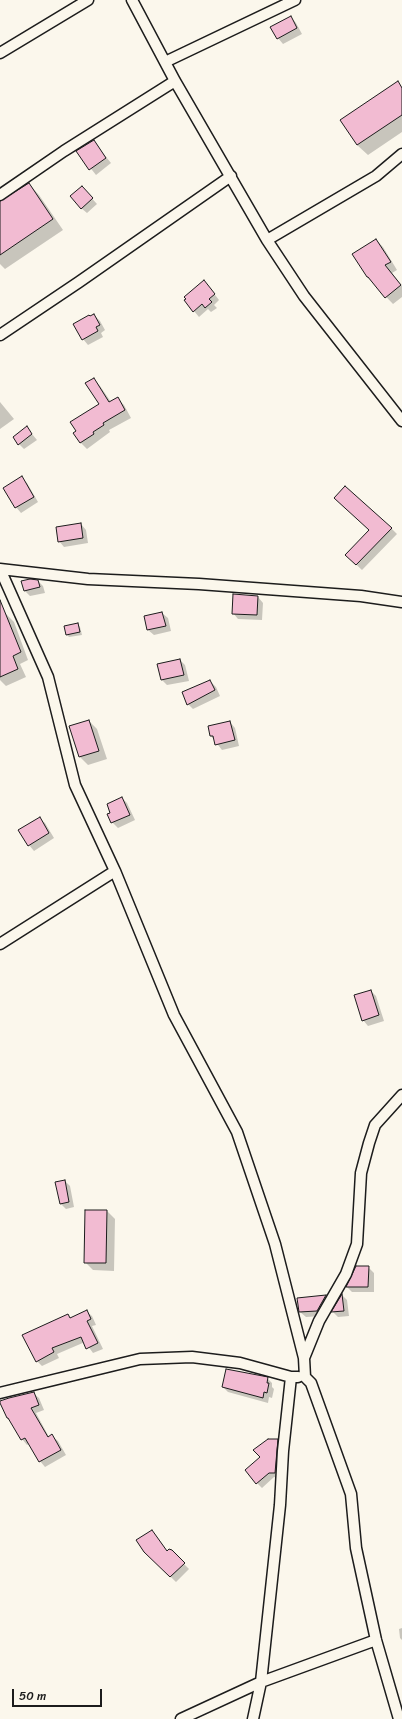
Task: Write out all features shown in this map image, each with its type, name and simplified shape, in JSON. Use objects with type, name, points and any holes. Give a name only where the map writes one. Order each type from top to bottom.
[{"type":"street","points":[[0,52],[88,0]]},
{"type":"street","points":[[132,0],[165,62],[267,240],[304,296],[402,419]]},
{"type":"street","points":[[165,62],[295,0]]},
{"type":"street","points":[[0,195],[64,151],[176,81]]},
{"type":"street","points":[[267,240],[376,176],[402,154]]},
{"type":"street","points":[[0,335],[231,176]]},
{"type":"street","points":[[0,569],[88,579],[199,584],[361,596],[402,602]]},
{"type":"street","points":[[0,569],[48,677],[75,785],[115,871],[174,1016],[237,1132],[275,1244],[304,1358],[305,1377],[311,1383],[351,1494],[356,1548],[376,1640],[399,1719]]},
{"type":"street","points":[[0,944],[115,871]]},
{"type":"street","points":[[304,1358],[319,1322],[346,1274],[357,1244],[362,1173],[375,1125],[402,1095]]},
{"type":"street","points":[[0,1393],[140,1360],[192,1358],[240,1363],[291,1377],[305,1377]]},
{"type":"street","points":[[253,1719],[261,1682],[277,1534],[283,1451],[291,1377]]},
{"type":"street","points":[[181,1719],[261,1682],[376,1640]]},
{"type":"building","points":[[291,16],[297,28],[277,39],[270,27]]},
{"type":"building","points":[[398,81],[402,88],[402,115],[357,145],[340,120]]},
{"type":"building","points":[[94,140],[106,158],[89,170],[76,151]]},
{"type":"building","points":[[29,183],[53,219],[0,255],[0,201]]},
{"type":"building","points":[[82,186],[93,198],[81,209],[70,196]]},
{"type":"building","points":[[376,239],[391,262],[385,265],[401,285],[385,298],[367,277],[352,254]]},
{"type":"building","points":[[204,280],[215,294],[209,299],[212,302],[205,308],[202,304],[193,312],[184,300],[186,299],[184,297]]},
{"type":"building","points":[[94,314],[100,325],[96,327],[98,331],[82,340],[73,324],[89,315]]},
{"type":"building","points":[[94,378],[109,402],[118,397],[125,410],[103,423],[104,425],[93,432],[94,434],[80,443],[73,433],[76,431],[70,422],[99,404],[85,383]]},
{"type":"building","points":[[27,426],[32,434],[18,445],[13,437]]},
{"type":"building","points":[[22,476],[34,497],[15,508],[3,488]]},
{"type":"building","points":[[345,486],[392,528],[356,565],[345,555],[369,530],[334,498]]},
{"type":"building","points":[[81,523],[83,538],[58,542],[56,527]]},
{"type":"building","points":[[30,579],[38,580],[40,587],[24,591],[21,581]]},
{"type":"building","points":[[233,594],[258,596],[257,615],[232,614]]},
{"type":"building","points":[[0,600],[21,652],[13,656],[18,669],[0,677]]},
{"type":"building","points":[[162,612],[166,626],[147,630],[144,616]]},
{"type":"building","points":[[78,623],[80,632],[66,635],[64,626]]},
{"type":"building","points":[[180,659],[184,675],[161,680],[157,664]]},
{"type":"building","points":[[210,680],[215,690],[187,705],[182,692]]},
{"type":"building","points":[[89,720],[99,751],[79,757],[69,726]]},
{"type":"building","points":[[230,721],[235,740],[215,745],[213,736],[210,736],[208,726]]},
{"type":"building","points":[[122,797],[130,815],[111,823],[107,814],[110,813],[107,804]]},
{"type":"building","points":[[40,817],[49,833],[28,846],[18,830]]},
{"type":"building","points":[[371,990],[379,1015],[362,1021],[354,995]]},
{"type":"building","points":[[65,1180],[69,1202],[60,1204],[55,1182]]},
{"type":"building","points":[[85,1210],[107,1210],[106,1263],[84,1263]]},
{"type":"building","points":[[356,1266],[369,1266],[368,1287],[346,1287]]},
{"type":"building","points":[[342,1294],[344,1311],[331,1312]]},
{"type":"building","points":[[326,1295],[317,1311],[299,1312],[297,1298]]},
{"type":"building","points":[[87,1310],[91,1319],[87,1321],[98,1343],[86,1349],[81,1337],[52,1348],[54,1352],[36,1362],[22,1335],[68,1314],[70,1318]]},
{"type":"building","points":[[226,1369],[268,1377],[267,1383],[269,1383],[267,1393],[264,1392],[263,1398],[222,1387]]},
{"type":"building","points":[[34,1392],[39,1405],[31,1408],[48,1437],[52,1434],[61,1450],[39,1462],[25,1438],[21,1440],[7,1418],[0,1403],[0,1401],[9,1398]]},
{"type":"building","points":[[268,1439],[278,1439],[275,1473],[269,1473],[256,1484],[245,1470],[260,1457],[253,1450]]},
{"type":"building","points":[[152,1530],[167,1551],[169,1549],[172,1550],[185,1563],[170,1577],[144,1552],[136,1540]]}]
